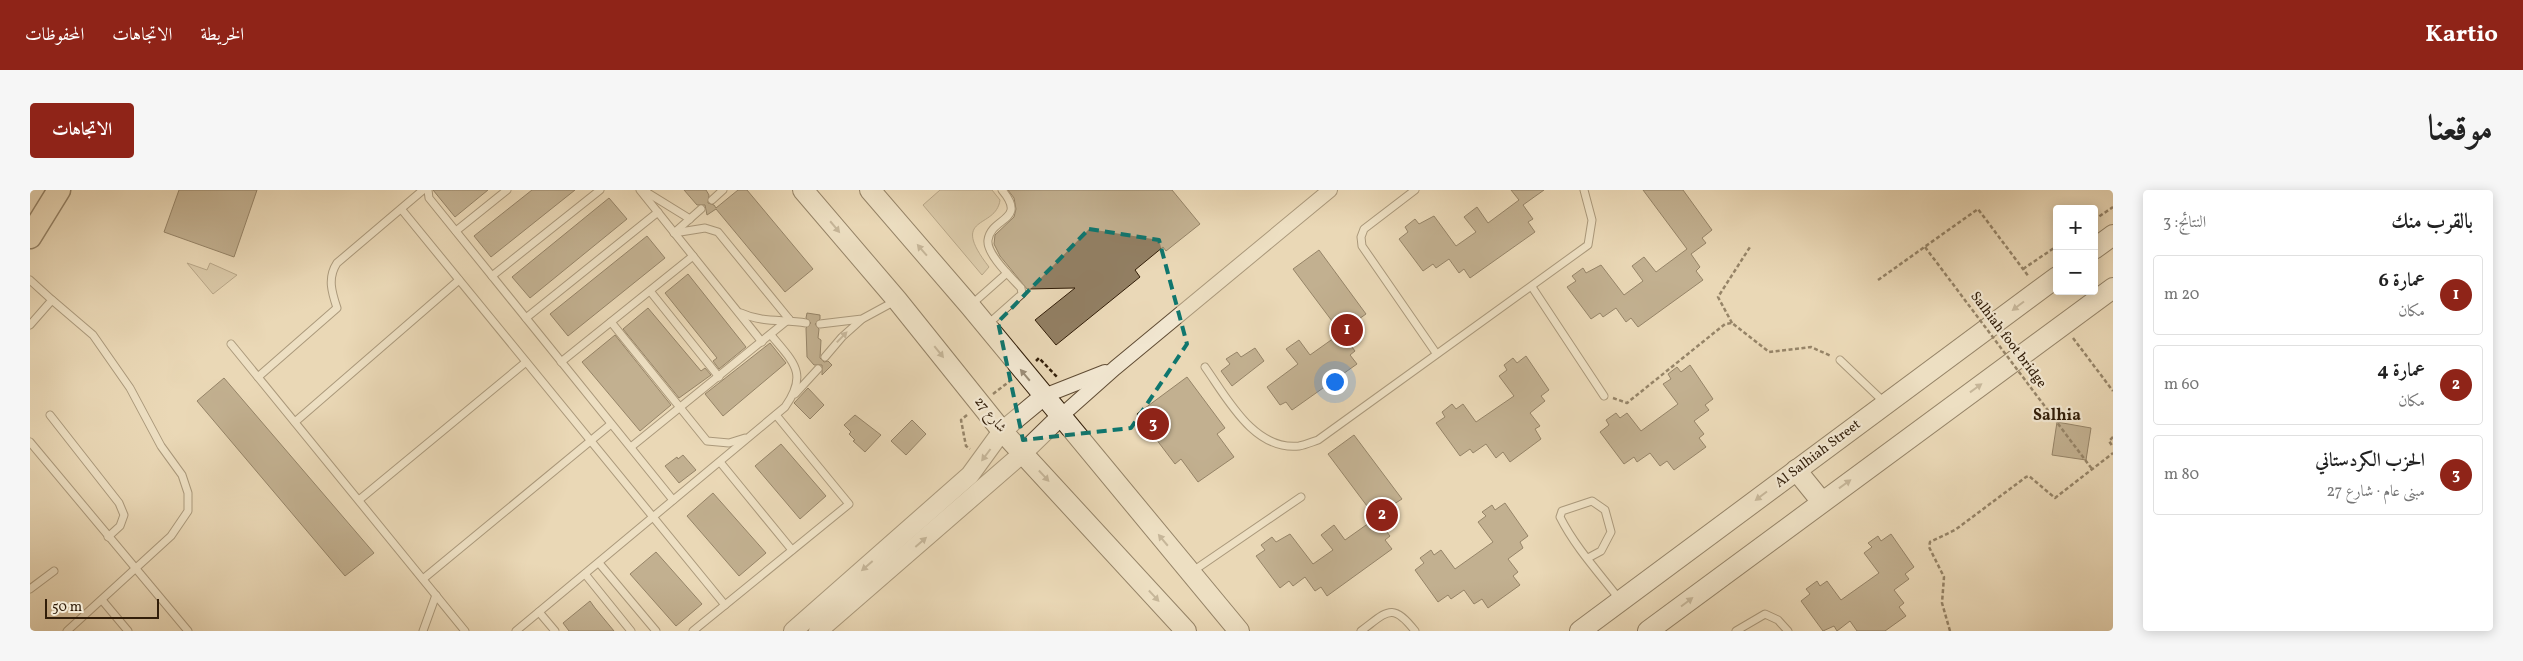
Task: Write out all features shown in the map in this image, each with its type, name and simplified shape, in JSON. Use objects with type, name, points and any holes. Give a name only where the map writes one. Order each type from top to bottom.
[{"type":"main road","points":[[30,220],[58,190]]},
{"type":"main road","points":[[30,237],[58,190]]},
{"type":"main road","name":"شارع 27","points":[[803,190],[897,300],[1002,430],[1186,631]]},
{"type":"main road","points":[[870,190],[970,306],[1239,631]]},
{"type":"main road","points":[[2098,246],[2113,235]]},
{"type":"main road","name":"Al Salhiah Street","points":[[1580,631],[2053,280]]},
{"type":"main road","points":[[1648,631],[2113,288]]},
{"type":"main road","points":[[1796,470],[1822,502]]},
{"type":"street","points":[[818,631],[1023,453],[1115,368],[1330,190]]},
{"type":"street","points":[[793,631],[970,475],[1002,430],[1044,396],[1115,368]]},
{"type":"lane","points":[[428,190],[429,198],[673,500]]},
{"type":"lane","points":[[456,231],[507,190]]},
{"type":"lane","points":[[492,276],[600,190]]},
{"type":"lane","points":[[640,190],[762,342]]},
{"type":"lane","points":[[644,190],[690,219]]},
{"type":"lane","points":[[712,200],[723,190]]},
{"type":"lane","points":[[986,326],[1022,294],[1021,288],[992,253],[987,242],[991,231],[1008,217],[1012,209],[1011,200],[1002,190]]},
{"type":"lane","points":[[1416,190],[1364,229],[1361,237],[1362,246],[1436,353]]},
{"type":"lane","points":[[1205,368],[1247,425],[1259,435],[1281,444],[1299,446],[1318,440],[1436,353],[1532,288],[1588,245],[1592,220],[1584,190]]},
{"type":"lane","points":[[258,377],[337,308],[331,279],[332,270],[337,263],[402,210],[421,191]]},
{"type":"lane","points":[[674,233],[701,209]]},
{"type":"lane","points":[[402,210],[725,605]]},
{"type":"lane","points":[[526,318],[658,212]]},
{"type":"lane","points":[[674,233],[705,228],[718,232],[788,319]]},
{"type":"lane","points":[[561,362],[693,256]]},
{"type":"lane","points":[[970,306],[1007,273]]},
{"type":"lane","points":[[30,280],[93,335],[130,388],[161,446],[182,475],[188,493],[188,511],[171,536],[67,631]]},
{"type":"lane","points":[[295,422],[459,280]]},
{"type":"lane","points":[[1532,288],[1604,396]]},
{"type":"lane","points":[[650,291],[719,377]]},
{"type":"lane","points":[[30,325],[52,300]]},
{"type":"lane","points":[[825,357],[842,337],[862,319],[897,300]]},
{"type":"lane","points":[[737,311],[762,320],[779,321],[788,319],[806,323]]},
{"type":"lane","points":[[631,448],[771,335],[788,319]]},
{"type":"lane","points":[[820,324],[862,319]]},
{"type":"lane","points":[[611,322],[707,441],[729,443],[752,435]]},
{"type":"lane","points":[[771,335],[796,367],[797,383],[792,398]]},
{"type":"lane","points":[[231,344],[465,631]]},
{"type":"lane","points":[[1840,360],[1886,403]]},
{"type":"lane","points":[[358,500],[526,362]]},
{"type":"lane","points":[[516,631],[752,435],[776,414],[818,370]]},
{"type":"lane","points":[[693,631],[849,504],[776,414]]},
{"type":"lane","points":[[50,415],[119,503],[124,515],[120,526],[108,537]]},
{"type":"lane","points":[[423,579],[612,424]]},
{"type":"lane","points":[[30,442],[188,631]]},
{"type":"lane","points":[[720,462],[792,550]]},
{"type":"lane","points":[[1190,573],[1301,497]]},
{"type":"lane","points":[[1588,558],[1601,551],[1611,532],[1605,510],[1592,501],[1562,510],[1560,517],[1566,530],[1621,601]]},
{"type":"lane","points":[[598,563],[656,631]]},
{"type":"lane","points":[[30,589],[54,571]]},
{"type":"lane","points":[[585,574],[632,631]]},
{"type":"lane","points":[[423,631],[436,595]]},
{"type":"lane","points":[[102,600],[128,631]]},
{"type":"lane","points":[[539,612],[555,631]]},
{"type":"lane","points":[[1362,631],[1385,614],[1395,612],[1403,615],[1416,631]]},
{"type":"lane","points":[[1736,631],[1765,614],[1778,620],[1788,631]]},
{"type":"path","points":[[2098,217],[2113,207]]},
{"type":"path","points":[[1878,280],[1978,210],[2038,290]]},
{"type":"path","name":"Salhiah foot bridge","points":[[1925,247],[2092,469]]},
{"type":"path","points":[[1750,248],[1727,280],[1718,297],[1732,323],[1769,352],[1811,347],[1840,360]]},
{"type":"path","points":[[2023,269],[2053,249]]},
{"type":"path","points":[[1604,396],[1627,403],[1725,324],[1732,323]]},
{"type":"path","points":[[2064,324],[2113,391]]},
{"type":"path","points":[[2113,437],[2109,441],[2113,447]]},
{"type":"path","points":[[1950,631],[1942,603],[1944,577],[1929,547],[1930,542],[1955,530],[2026,477],[2030,476],[2055,498],[2113,453]]},
{"type":"highlighted area","points":[[1089,229],[1159,240],[1187,344],[1131,428],[1023,440],[998,322]]},
{"type":"shaded area","points":[[940,190],[992,190],[1000,200],[997,209],[991,216],[973,230],[973,238],[978,250],[989,267],[982,275],[923,205]]},
{"type":"shaded area","points":[[187,263],[207,270],[210,263],[237,275],[213,294]]},
{"type":"building","points":[[179,190],[257,190],[234,257],[164,232]]},
{"type":"building","points":[[433,190],[488,190],[455,217]]},
{"type":"building","points":[[532,190],[575,190],[491,257],[474,236]]},
{"type":"building","points":[[684,190],[706,190],[709,195],[708,203],[716,208],[738,190],[747,190],[813,269],[785,292],[716,209],[707,215],[705,205],[697,205]]},
{"type":"building","points":[[1008,190],[1172,190],[1200,224],[1166,251],[1163,247],[1135,270],[1140,277],[1056,345],[1035,320],[1075,288],[1027,289],[1000,256],[994,244],[995,235],[1014,217],[1016,209],[1014,198]]},
{"type":"building","points":[[1511,190],[1544,190],[1523,205],[1533,219],[1528,222],[1535,232],[1470,278],[1464,269],[1459,273],[1449,259],[1436,268],[1433,264],[1423,271],[1399,239],[1408,232],[1405,227],[1415,219],[1419,224],[1434,216],[1456,246],[1476,232],[1464,217],[1477,207],[1488,223],[1519,200]]},
{"type":"building","points":[[1643,190],[1683,190],[1712,230],[1702,238],[1706,243],[1691,254],[1700,267],[1696,271],[1703,280],[1638,327],[1631,318],[1626,322],[1616,308],[1603,317],[1600,313],[1591,319],[1567,287],[1576,281],[1572,276],[1583,268],[1586,273],[1601,265],[1624,295],[1643,281],[1632,266],[1644,257],[1656,272],[1687,249]]},
{"type":"building","points":[[609,198],[627,219],[530,298],[512,277]]},
{"type":"building","points":[[647,236],[665,258],[568,336],[550,314]]},
{"type":"building","points":[[1319,250],[1366,314],[1356,321],[1360,326],[1345,338],[1355,351],[1350,355],[1357,364],[1292,410],[1286,402],[1280,405],[1267,387],[1298,364],[1286,349],[1299,340],[1310,355],[1341,333],[1293,269]]},
{"type":"building","points":[[688,274],[746,347],[719,369],[713,361],[717,358],[665,293]]},
{"type":"building","points":[[648,308],[701,371],[705,368],[711,375],[679,398],[623,329]]},
{"type":"building","points":[[807,313],[820,315],[820,319],[815,324],[819,329],[818,338],[821,340],[820,358],[832,365],[822,375],[822,365],[814,365],[807,357],[806,328],[811,323],[806,318]]},
{"type":"building","points":[[615,335],[671,405],[640,431],[582,362]]},
{"type":"building","points":[[770,343],[786,363],[723,416],[705,394]]},
{"type":"building","points":[[1255,348],[1264,361],[1232,386],[1221,371],[1230,364],[1226,359],[1237,352],[1241,357]]},
{"type":"building","points":[[1526,356],[1549,390],[1541,396],[1545,401],[1530,413],[1540,426],[1535,429],[1541,439],[1510,462],[1503,452],[1496,458],[1486,444],[1473,453],[1470,449],[1460,456],[1436,423],[1445,417],[1442,412],[1452,404],[1456,409],[1463,404],[1476,422],[1514,396],[1499,376],[1507,370],[1504,365],[1513,358],[1517,363]]},
{"type":"building","points":[[1690,365],[1713,399],[1705,405],[1709,410],[1694,421],[1704,434],[1699,438],[1706,447],[1674,470],[1667,461],[1660,466],[1650,453],[1637,462],[1634,457],[1624,464],[1600,432],[1609,425],[1606,420],[1616,413],[1620,418],[1627,413],[1641,431],[1678,404],[1663,384],[1671,379],[1668,374],[1677,367],[1681,372]]},
{"type":"building","points":[[1187,377],[1225,428],[1217,434],[1234,457],[1198,482],[1181,459],[1175,464],[1137,414]]},
{"type":"building","points":[[224,378],[374,553],[345,576],[197,401]]},
{"type":"building","points":[[808,388],[824,405],[810,419],[794,403]]},
{"type":"building","points":[[855,415],[881,435],[865,452],[853,441],[855,440],[849,434],[851,432],[844,425]]},
{"type":"building","points":[[912,420],[926,434],[906,455],[891,441]]},
{"type":"building","points":[[2057,422],[2091,428],[2086,460],[2052,455]]},
{"type":"building","points":[[1354,435],[1402,499],[1391,506],[1395,512],[1380,523],[1390,536],[1385,540],[1392,549],[1327,596],[1321,587],[1315,591],[1305,577],[1293,586],[1289,581],[1280,588],[1256,556],[1265,550],[1261,545],[1272,537],[1276,542],[1290,534],[1313,564],[1333,550],[1321,535],[1334,525],[1345,540],[1376,518],[1328,454]]},
{"type":"building","points":[[781,444],[826,496],[800,519],[755,466]]},
{"type":"building","points":[[683,455],[696,470],[679,483],[665,466]]},
{"type":"building","points":[[713,493],[766,553],[739,576],[687,516]]},
{"type":"building","points":[[1505,503],[1528,536],[1520,542],[1523,548],[1508,559],[1518,572],[1513,576],[1520,585],[1488,608],[1482,599],[1474,604],[1464,590],[1451,599],[1448,595],[1438,602],[1415,570],[1424,563],[1420,558],[1431,550],[1434,555],[1441,550],[1455,569],[1493,542],[1478,522],[1486,516],[1482,512],[1492,505],[1495,510]]},
{"type":"building","points":[[1891,534],[1914,567],[1905,574],[1909,579],[1894,590],[1904,603],[1899,607],[1906,616],[1885,631],[1857,631],[1850,621],[1837,631],[1834,626],[1823,631],[1801,601],[1810,594],[1806,589],[1817,581],[1820,586],[1827,581],[1841,600],[1879,573],[1864,553],[1872,547],[1868,543],[1878,536],[1881,541]]},
{"type":"building","points":[[656,552],[702,604],[676,626],[630,574]]},
{"type":"building","points":[[590,601],[614,631],[569,631],[563,623]]},
{"type":"place","name":"عمارة 6","points":[[1347,330]]},
{"type":"place","name":"الحزب الكردستاني","points":[[1153,424]]},
{"type":"place","name":"عمارة 4","points":[[1382,515]]},
{"type":"district","name":"Salhia","points":[[2057,416]]}]
